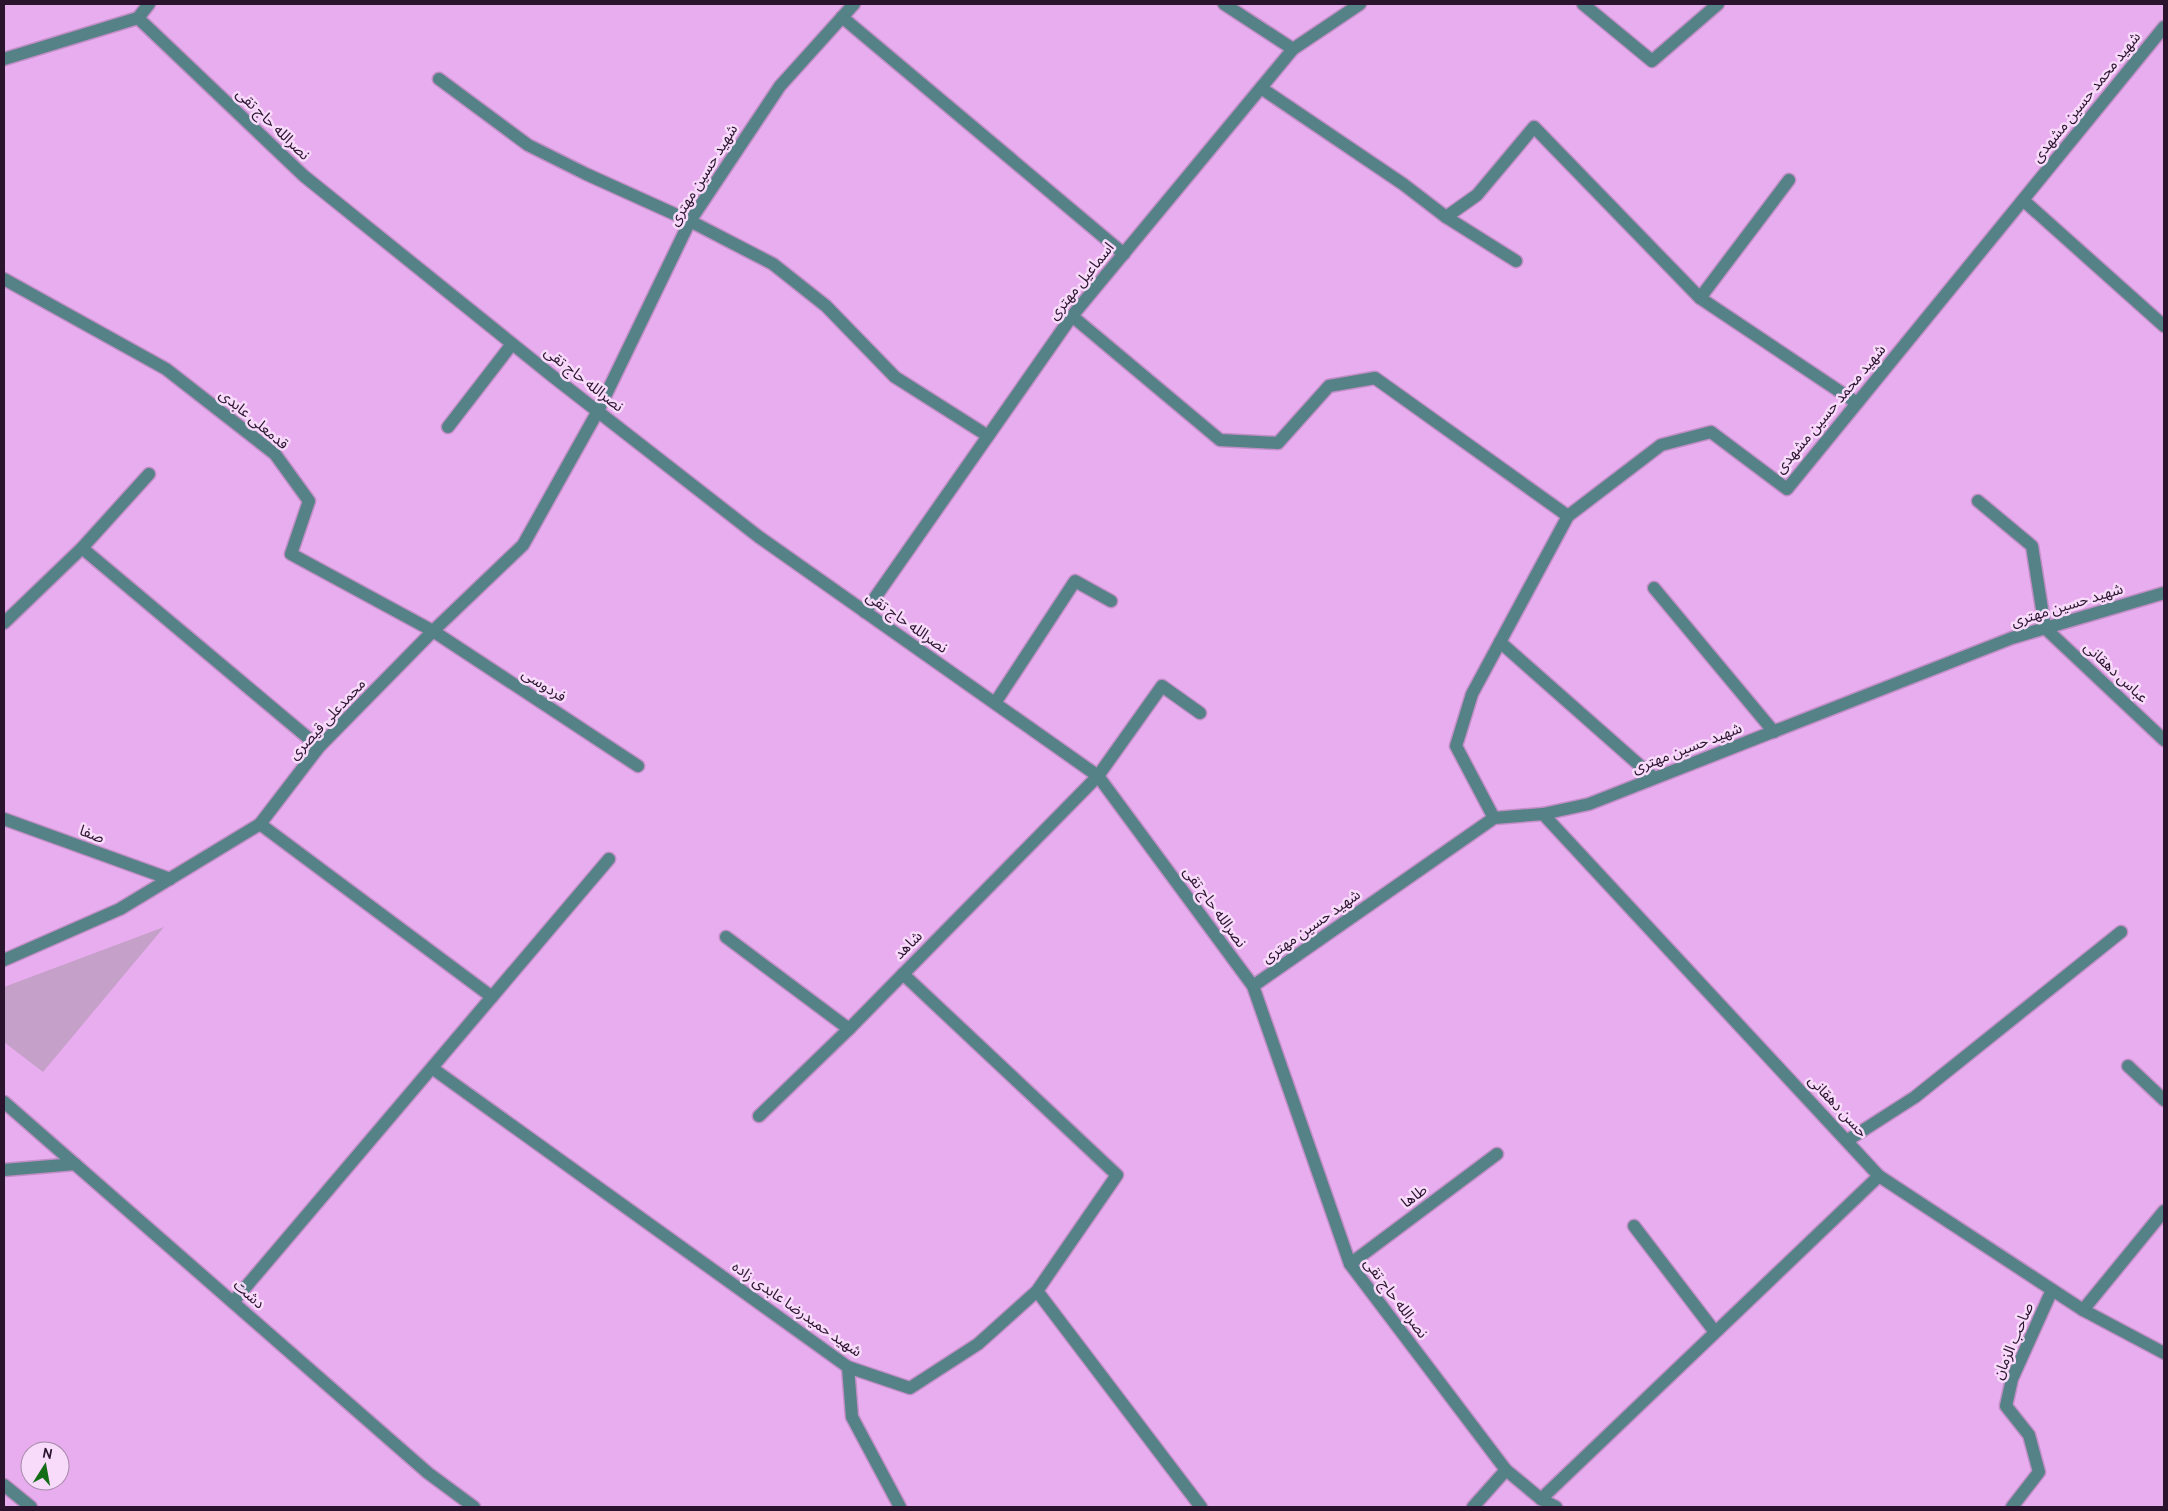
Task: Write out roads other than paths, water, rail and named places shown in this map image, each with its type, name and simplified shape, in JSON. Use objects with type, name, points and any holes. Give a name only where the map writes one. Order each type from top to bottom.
[{"type":"street","points":[[5,57],[138,18],[149,4]]},
{"type":"street","name":"شهید حسین مهتری","points":[[598,411],[690,221],[780,86],[854,4]]},
{"type":"street","points":[[1224,4],[1293,49]]},
{"type":"street","name":"اسماعیل مهتری","points":[[865,612],[1072,316],[1293,49],[1360,4]]},
{"type":"street","points":[[1583,4],[1652,61],[1718,4]]},
{"type":"street","points":[[842,17],[1124,254]]},
{"type":"street","name":"نصرالله حاج تقی","points":[[138,18],[304,176],[512,344],[759,537],[1098,776],[1253,986],[1350,1264],[1506,1470],[1541,1499],[1556,1507]]},
{"type":"street","name":"شهید محمد حسین مشهدی","points":[[1494,818],[1456,746],[1472,694],[1568,516],[1660,445],[1711,432],[1787,489],[2164,27]]},
{"type":"street","points":[[439,78],[528,145],[586,174],[690,221],[773,264],[826,306],[895,377],[988,436]]},
{"type":"street","points":[[1261,88],[1403,184],[1446,216],[1516,261]]},
{"type":"street","points":[[1446,216],[1477,195],[1534,127],[1700,298],[1858,402]]},
{"type":"street","points":[[1700,298],[1789,180]]},
{"type":"street","points":[[2023,200],[2164,326]]},
{"type":"street","name":"قدمعلی عابدی","points":[[4,279],[166,369],[275,454],[309,501],[291,554],[433,631]]},
{"type":"street","points":[[1072,316],[1220,440],[1278,443],[1329,386],[1375,378],[1568,516]]},
{"type":"street","points":[[448,427],[512,344]]},
{"type":"street","name":"محمدعلی قیصری","points":[[4,960],[120,909],[260,824],[319,748],[433,631],[523,545],[598,411]]},
{"type":"street","points":[[4,623],[82,548],[149,474]]},
{"type":"street","points":[[1978,501],[2032,546],[2045,628]]},
{"type":"street","points":[[82,548],[319,748]]},
{"type":"street","points":[[995,703],[1075,581],[1111,601]]},
{"type":"street","points":[[1654,588],[1774,732]]},
{"type":"street","name":"شهید حسین مهتری","points":[[1253,986],[1494,818],[1543,814],[1589,804],[2003,642],[2164,592]]},
{"type":"street","name":"عباس دهقانی","points":[[2045,628],[2164,740]]},
{"type":"street","name":"فردوسی","points":[[433,631],[638,766]]},
{"type":"street","points":[[1500,642],[1654,778]]},
{"type":"street","name":"شاهد","points":[[759,1116],[849,1029],[1098,776],[1162,686],[1200,713]]},
{"type":"street","name":"حسن دهقانی","points":[[1543,814],[1848,1140],[1879,1176],[2083,1310],[2164,1353]]},
{"type":"street","name":"صفا","points":[[4,819],[170,879]]},
{"type":"street","points":[[260,824],[492,997]]},
{"type":"street","points":[[234,1302],[610,859]]},
{"type":"street","points":[[1848,1140],[1915,1097],[2121,932]]},
{"type":"street","points":[[726,937],[849,1029]]},
{"type":"street","name":"شهید حمیدرضا عابدی زاده","points":[[432,1068],[848,1367],[910,1388],[978,1344],[1037,1290],[1117,1175],[903,974]]},
{"type":"street","points":[[2128,1066],[2164,1100]]},
{"type":"street","name":"دشت","points":[[4,1102],[428,1473],[474,1507]]},
{"type":"street","name":"طاها","points":[[1350,1264],[1497,1154]]},
{"type":"street","points":[[4,1170],[75,1164]]},
{"type":"street","points":[[1541,1499],[1879,1176]]},
{"type":"street","points":[[2083,1310],[2164,1211]]},
{"type":"street","points":[[1634,1226],[1715,1332]]},
{"type":"street","points":[[1037,1290],[1201,1507]]},
{"type":"street","name":"صاحب الزمان","points":[[2012,1507],[2039,1472],[2029,1435],[2006,1406],[2012,1379],[2052,1290]]},
{"type":"street","points":[[848,1367],[852,1418],[900,1507]]},
{"type":"street","points":[[1473,1507],[1506,1470]]},
{"type":"street","points":[[4,1485],[31,1507]]}]
